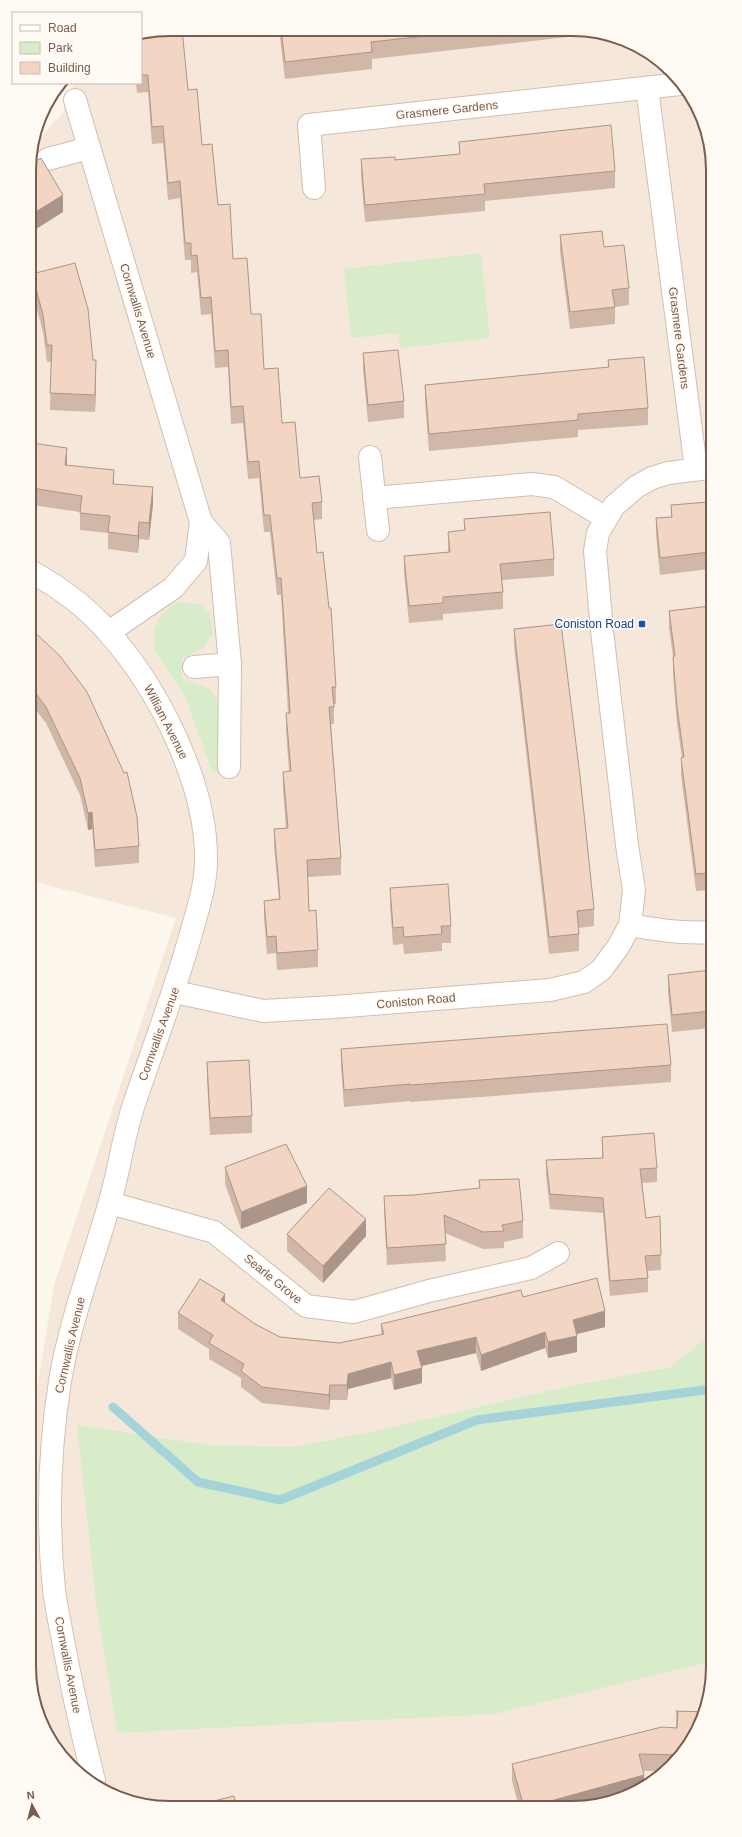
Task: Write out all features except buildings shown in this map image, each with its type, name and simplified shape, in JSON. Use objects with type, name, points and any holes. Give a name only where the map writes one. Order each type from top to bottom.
[{"type":"street","name":"Grasmere Gardens","points":[[314,188],[309,125],[675,85]]},
{"type":"street","name":"Grasmere Gardens","points":[[647,88],[702,469]]},
{"type":"street","name":"Cornwallis Avenue","points":[[75,100],[201,522],[196,560],[173,588],[109,632]]},
{"type":"street","points":[[48,160],[90,148]]},
{"type":"street","points":[[370,457],[378,530]]},
{"type":"street","name":"Coniston Road","points":[[175,992],[263,1011],[550,990],[584,982],[601,970],[618,947],[630,925],[634,890],[627,845],[595,551],[598,533],[606,518],[624,496],[636,487],[652,478],[668,473],[702,469]]},
{"type":"street","points":[[374,498],[532,484],[554,487],[606,518]]},
{"type":"street","name":"Cornwallis Avenue","points":[[201,522],[219,542],[230,664],[229,768]]},
{"type":"street","name":"William Avenue","points":[[36,575],[75,600],[109,632],[146,681],[174,733],[193,779],[203,822],[207,863],[202,895],[195,920]]},
{"type":"street","points":[[194,667],[230,664]]},
{"type":"street","name":"Cornwallis Avenue","points":[[93,1776],[70,1682],[54,1592],[49,1515],[52,1441],[60,1378],[74,1318],[110,1203],[132,1108],[175,992],[195,920]]},
{"type":"street","points":[[630,925],[648,929],[706,932]]},
{"type":"street","name":"Searle Grove","points":[[110,1203],[214,1232],[306,1306],[354,1312],[429,1291],[531,1268],[558,1252]]},
{"type":"shaded area","points":[[161,36],[581,36],[615,43],[639,54],[654,64],[667,75],[678,88],[696,119],[705,153],[706,170],[706,1676],[696,1718],[678,1749],[667,1762],[646,1778],[615,1794],[589,1800],[572,1801],[161,1801],[127,1794],[111,1787],[82,1768],[64,1749],[46,1718],[37,1684],[36,1667],[36,1395],[54,1285],[176,918],[36,882],[36,161],[40,138],[63,112],[74,84],[142,84],[142,39]]},
{"type":"green space","points":[[481,253],[490,338],[400,348],[398,333],[351,338],[344,269]]},
{"type":"green space","points":[[177,602],[201,604],[210,614],[213,633],[203,648],[182,658],[182,679],[207,688],[213,693],[216,699],[219,718],[218,772],[212,772],[186,698],[154,650],[154,630],[162,613]]},
{"type":"green space","points":[[706,1338],[706,1663],[495,1714],[117,1733],[96,1601],[77,1425],[208,1445],[295,1447],[389,1428],[561,1388],[671,1367]]},
{"type":"waterway","points":[[113,1407],[198,1482],[280,1500],[477,1420],[706,1390]]},
{"type":"place","name":"Coniston Road","points":[[642,624]]}]
